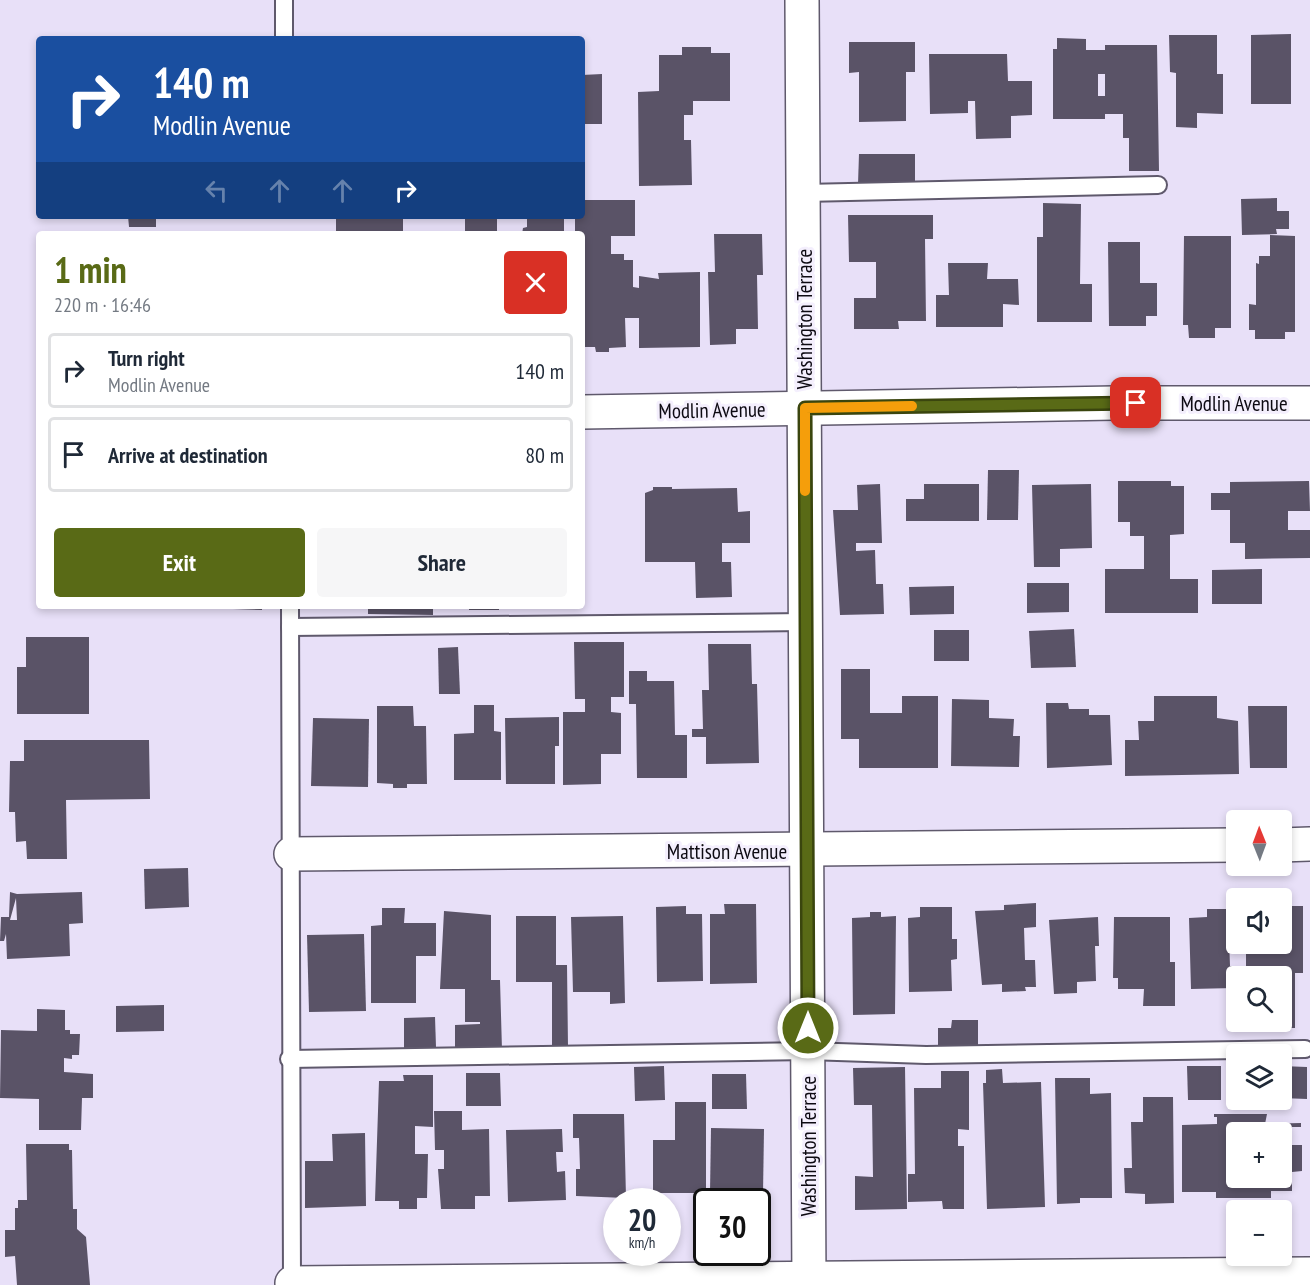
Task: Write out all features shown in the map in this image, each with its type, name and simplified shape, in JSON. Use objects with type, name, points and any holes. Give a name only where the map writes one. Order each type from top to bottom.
[{"type":"street","name":"Washington Terrace","points":[[802,0],[809,1281]]},
{"type":"street","name":"Modlin Avenue","points":[[585,412],[1310,403]]},
{"type":"street","points":[[1292,845],[1310,844]]},
{"type":"street","name":"Mattison Avenue","points":[[291,854],[1226,845]]},
{"type":"street","points":[[292,1284],[809,1281],[1310,1274]]},
{"type":"lane","points":[[284,0],[284,36]]},
{"type":"lane","points":[[804,193],[1158,185]]},
{"type":"lane","points":[[290,609],[289,1059],[292,1284]]},
{"type":"lane","points":[[290,627],[805,622]]},
{"type":"lane","points":[[289,1059],[808,1051],[937,1055],[1305,1049]]},
{"type":"building","points":[[1291,34],[1291,104],[1251,104],[1251,35]]},
{"type":"building","points":[[1169,35],[1217,35],[1217,74],[1223,74],[1223,114],[1197,113],[1197,128],[1176,127],[1176,73],[1170,72]]},
{"type":"building","points":[[1057,38],[1086,39],[1086,50],[1105,50],[1105,45],[1157,45],[1159,171],[1129,171],[1129,138],[1123,138],[1123,114],[1105,114],[1105,119],[1053,119],[1053,49],[1057,49]],"holes":[[[1098,74],[1105,74],[1105,96],[1098,96]]]},
{"type":"building","points":[[849,42],[915,42],[915,72],[906,72],[906,121],[859,122],[859,72],[849,73]]},
{"type":"building","points":[[682,47],[711,47],[711,53],[730,53],[730,101],[693,101],[693,115],[684,115],[684,140],[691,140],[692,185],[639,186],[638,92],[659,91],[659,55],[682,55]]},
{"type":"building","points":[[929,54],[1007,54],[1008,81],[1032,81],[1032,115],[1011,116],[1011,138],[976,139],[975,101],[968,101],[968,113],[930,114]]},
{"type":"building","points":[[602,74],[602,124],[585,124],[585,75]]},
{"type":"building","points":[[859,154],[915,154],[915,184],[858,184]]},
{"type":"building","points":[[1277,198],[1277,211],[1289,211],[1289,229],[1276,229],[1277,234],[1242,235],[1241,199]]},
{"type":"building","points":[[585,200],[635,200],[635,236],[611,236],[611,254],[624,254],[624,260],[633,260],[633,287],[639,288],[639,276],[659,279],[658,273],[700,272],[700,347],[639,348],[639,318],[625,318],[626,347],[609,348],[609,352],[596,352],[595,347],[585,347],[585,231],[575,231],[575,219],[585,219]]},
{"type":"building","points":[[1043,203],[1081,204],[1080,284],[1092,284],[1092,322],[1037,322],[1037,237],[1043,237]]},
{"type":"building","points":[[848,215],[933,215],[933,239],[925,239],[926,321],[898,321],[899,329],[854,329],[854,298],[876,298],[876,262],[849,262]]},
{"type":"building","points":[[128,219],[156,219],[156,227],[129,227]]},
{"type":"building","points":[[336,219],[403,219],[403,231],[336,231]]},
{"type":"building","points":[[465,219],[497,219],[497,231],[465,231]]},
{"type":"building","points":[[527,219],[564,219],[564,231],[522,231],[523,228],[527,227]]},
{"type":"building","points":[[714,234],[762,234],[763,275],[757,275],[758,329],[736,329],[736,344],[710,345],[708,272],[715,272]]},
{"type":"building","points":[[1270,235],[1295,236],[1295,332],[1285,332],[1285,339],[1255,339],[1255,330],[1249,330],[1249,304],[1256,305],[1256,263],[1259,264],[1259,256],[1270,256]]},
{"type":"building","points":[[1184,236],[1231,236],[1231,328],[1215,328],[1215,338],[1189,338],[1188,325],[1183,325]]},
{"type":"building","points":[[1108,242],[1140,242],[1140,283],[1157,283],[1157,316],[1146,316],[1146,326],[1109,326]]},
{"type":"building","points":[[948,263],[988,263],[987,279],[1018,279],[1019,305],[1003,304],[1003,327],[936,327],[936,295],[949,295]]},
{"type":"building","points":[[988,470],[1019,470],[1018,520],[987,520]]},
{"type":"building","points":[[1118,481],[1171,481],[1171,486],[1184,486],[1184,534],[1170,535],[1170,579],[1198,579],[1198,613],[1105,613],[1105,569],[1144,569],[1144,536],[1130,536],[1130,522],[1118,522]]},
{"type":"building","points":[[1309,481],[1310,511],[1288,511],[1288,530],[1310,530],[1310,558],[1245,559],[1245,543],[1230,543],[1230,510],[1211,510],[1211,493],[1230,493],[1230,482]]},
{"type":"building","points":[[880,484],[882,543],[856,543],[856,551],[875,550],[876,584],[883,584],[884,614],[840,615],[833,510],[858,510],[857,485]]},
{"type":"building","points":[[924,484],[979,484],[979,521],[906,521],[906,499],[924,499]]},
{"type":"building","points":[[1091,484],[1092,548],[1060,549],[1060,567],[1034,567],[1032,485]]},
{"type":"building","points":[[653,487],[737,488],[738,512],[750,511],[750,543],[722,543],[722,562],[731,562],[732,597],[696,598],[695,562],[645,562],[645,493],[653,490]]},
{"type":"building","points":[[1262,569],[1262,604],[1212,604],[1212,570]]},
{"type":"building","points":[[1027,583],[1069,583],[1069,612],[1027,613]]},
{"type":"building","points":[[954,586],[954,614],[910,615],[909,587]]},
{"type":"building","points":[[368,609],[433,609],[433,615],[368,614]]},
{"type":"building","points":[[469,609],[499,609],[499,610]]},
{"type":"building","points":[[1074,629],[1076,667],[1031,668],[1029,631]]},
{"type":"building","points":[[934,630],[969,630],[969,661],[934,661]]},
{"type":"building","points":[[26,637],[89,637],[89,714],[17,714],[17,667],[26,667]]},
{"type":"building","points":[[574,642],[624,642],[624,697],[611,697],[611,712],[621,713],[621,754],[601,754],[601,784],[563,785],[563,712],[585,712],[585,699],[575,699]]},
{"type":"building","points":[[708,644],[751,644],[752,684],[757,684],[759,763],[706,764],[706,737],[692,737],[692,729],[703,729],[702,690],[709,690]]},
{"type":"building","points":[[458,647],[460,694],[439,694],[438,648]]},
{"type":"building","points":[[841,669],[870,669],[870,713],[902,713],[902,696],[938,696],[938,768],[859,768],[859,739],[841,739]]},
{"type":"building","points":[[629,671],[647,671],[647,681],[674,681],[675,735],[687,735],[687,778],[637,778],[636,704],[629,704]]},
{"type":"building","points":[[1154,696],[1217,696],[1217,718],[1238,721],[1239,774],[1125,776],[1125,740],[1139,740],[1138,721],[1154,721]]},
{"type":"building","points":[[952,699],[989,700],[989,718],[1014,719],[1013,736],[1020,736],[1019,767],[951,766]]},
{"type":"building","points":[[1046,703],[1068,703],[1069,709],[1089,709],[1089,715],[1110,715],[1112,765],[1047,768]]},
{"type":"building","points":[[474,705],[494,705],[494,731],[501,732],[501,780],[454,780],[454,734],[474,733]]},
{"type":"building","points":[[377,706],[413,706],[414,726],[426,726],[427,784],[407,784],[407,788],[393,788],[393,784],[377,783]]},
{"type":"building","points":[[1248,706],[1287,706],[1287,768],[1250,768]]},
{"type":"building","points":[[559,717],[559,746],[555,746],[555,784],[506,784],[505,718]]},
{"type":"building","points":[[313,718],[369,719],[368,787],[311,786]]},
{"type":"building","points":[[24,740],[149,740],[150,799],[66,800],[67,859],[27,859],[26,841],[16,842],[15,812],[9,812],[10,761],[24,761]]},
{"type":"building","points":[[188,868],[189,907],[145,909],[144,869]]},
{"type":"building","points":[[10,892],[17,894],[82,892],[83,923],[69,924],[70,956],[7,959],[6,934],[4,941],[0,941],[1,917],[9,917]],"holes":[[[16,898],[17,920],[10,920]]]},
{"type":"building","points":[[1036,903],[1036,927],[1024,928],[1025,960],[1035,960],[1036,987],[1025,987],[1026,991],[1002,992],[1002,984],[982,985],[975,911],[1004,910],[1004,905]]},
{"type":"building","points":[[724,904],[756,904],[757,983],[710,984],[710,914],[725,914]]},
{"type":"building","points":[[686,906],[686,914],[702,914],[703,981],[657,982],[656,907]]},
{"type":"building","points":[[1292,906],[1303,906],[1303,973],[1295,973],[1295,1028],[1292,1028],[1292,966],[1246,966],[1246,954],[1292,954]]},
{"type":"building","points":[[920,907],[952,907],[952,939],[957,939],[957,959],[951,960],[952,991],[909,992],[908,918],[920,917]]},
{"type":"building","points":[[382,908],[405,908],[404,923],[436,923],[436,956],[416,956],[416,1003],[371,1003],[371,926],[382,925]]},
{"type":"building","points":[[1207,909],[1226,909],[1226,954],[1230,954],[1230,966],[1226,966],[1226,988],[1191,989],[1189,918],[1207,917]]},
{"type":"building","points":[[444,911],[491,915],[491,980],[500,980],[502,1050],[455,1051],[455,1025],[480,1024],[480,1022],[465,1022],[465,989],[440,989]]},
{"type":"building","points":[[870,912],[881,912],[881,917],[896,916],[895,1014],[853,1015],[852,918],[870,917]]},
{"type":"building","points":[[516,916],[556,916],[556,965],[567,965],[568,1047],[552,1047],[552,982],[516,982]]},
{"type":"building","points":[[623,916],[625,1003],[610,1004],[610,992],[573,992],[571,917]]},
{"type":"building","points":[[1098,917],[1099,946],[1095,946],[1096,981],[1077,982],[1077,993],[1054,994],[1049,920]]},
{"type":"building","points":[[1114,917],[1170,917],[1170,962],[1175,962],[1175,1006],[1143,1006],[1144,989],[1118,989],[1118,978],[1113,978]]},
{"type":"building","points":[[364,934],[366,1011],[309,1012],[307,935]]},
{"type":"building","points":[[164,1005],[164,1031],[116,1032],[116,1006]]},
{"type":"building","points":[[37,1009],[65,1010],[65,1030],[70,1030],[70,1034],[80,1034],[79,1055],[72,1055],[72,1059],[64,1058],[64,1072],[93,1074],[93,1098],[82,1098],[81,1130],[39,1130],[39,1099],[0,1098],[1,1030],[37,1031]]},
{"type":"building","points":[[435,1017],[436,1047],[404,1048],[404,1018]]},
{"type":"building","points":[[952,1020],[978,1020],[978,1047],[938,1047],[938,1028],[951,1028]]},
{"type":"building","points":[[664,1066],[665,1100],[635,1101],[634,1067]]},
{"type":"building","points":[[1187,1066],[1221,1066],[1221,1100],[1188,1100]]},
{"type":"building","points":[[1292,1066],[1307,1067],[1307,1099],[1292,1098]]},
{"type":"building","points":[[905,1067],[907,1209],[855,1210],[855,1176],[873,1177],[872,1105],[854,1105],[853,1068]]},
{"type":"building","points":[[1002,1069],[1003,1083],[1041,1082],[1045,1207],[987,1209],[983,1083],[986,1083],[986,1070]]},
{"type":"building","points":[[941,1071],[969,1071],[969,1130],[958,1129],[958,1146],[964,1146],[964,1209],[943,1209],[942,1201],[908,1202],[908,1174],[915,1174],[914,1088],[941,1088]]},
{"type":"building","points":[[466,1073],[500,1073],[501,1106],[466,1106]]},
{"type":"building","points":[[712,1074],[746,1074],[747,1109],[712,1109]]},
{"type":"building","points":[[403,1075],[433,1075],[433,1127],[415,1126],[415,1154],[428,1154],[427,1198],[417,1198],[417,1209],[399,1209],[399,1201],[375,1201],[379,1081],[404,1081]]},
{"type":"building","points":[[1055,1078],[1090,1078],[1090,1094],[1111,1093],[1112,1198],[1080,1198],[1080,1203],[1057,1204]]},
{"type":"building","points":[[1143,1097],[1173,1097],[1174,1203],[1145,1204],[1145,1194],[1125,1193],[1124,1168],[1132,1168],[1131,1122],[1143,1122]]},
{"type":"building","points":[[675,1102],[706,1102],[706,1188],[693,1188],[693,1193],[681,1193],[681,1188],[653,1188],[653,1140],[675,1140]]},
{"type":"building","points":[[434,1111],[462,1111],[462,1130],[489,1129],[490,1196],[475,1196],[475,1209],[441,1209],[438,1169],[444,1169],[444,1150],[435,1150]]},
{"type":"building","points":[[573,1114],[624,1114],[626,1188],[603,1188],[603,1197],[576,1196],[576,1169],[580,1169],[579,1138],[573,1138]]},
{"type":"building","points":[[1214,1114],[1267,1114],[1265,1122],[1226,1122],[1226,1188],[1292,1188],[1292,1191],[1271,1191],[1271,1198],[1216,1198],[1216,1192],[1182,1192],[1182,1125],[1217,1124],[1217,1117],[1214,1117]]},
{"type":"building","points":[[1292,1123],[1301,1123],[1301,1127],[1292,1127]]},
{"type":"building","points":[[711,1128],[764,1129],[763,1188],[710,1188]]},
{"type":"building","points":[[562,1129],[563,1152],[556,1152],[557,1172],[565,1171],[566,1200],[508,1202],[506,1130]]},
{"type":"building","points":[[365,1133],[366,1206],[305,1208],[305,1161],[333,1161],[332,1134]]},
{"type":"building","points":[[26,1144],[69,1144],[69,1150],[72,1150],[73,1209],[77,1209],[77,1229],[86,1237],[90,1285],[17,1285],[15,1256],[5,1257],[5,1230],[15,1230],[15,1208],[18,1208],[18,1200],[27,1200]]},
{"type":"building","points":[[1292,1145],[1302,1145],[1302,1171],[1292,1172]]},
{"type":"slow traffic","points":[[805,491],[805,408],[912,406]]},
{"type":"route","points":[[808,1028],[805,408],[1136,403]]}]
